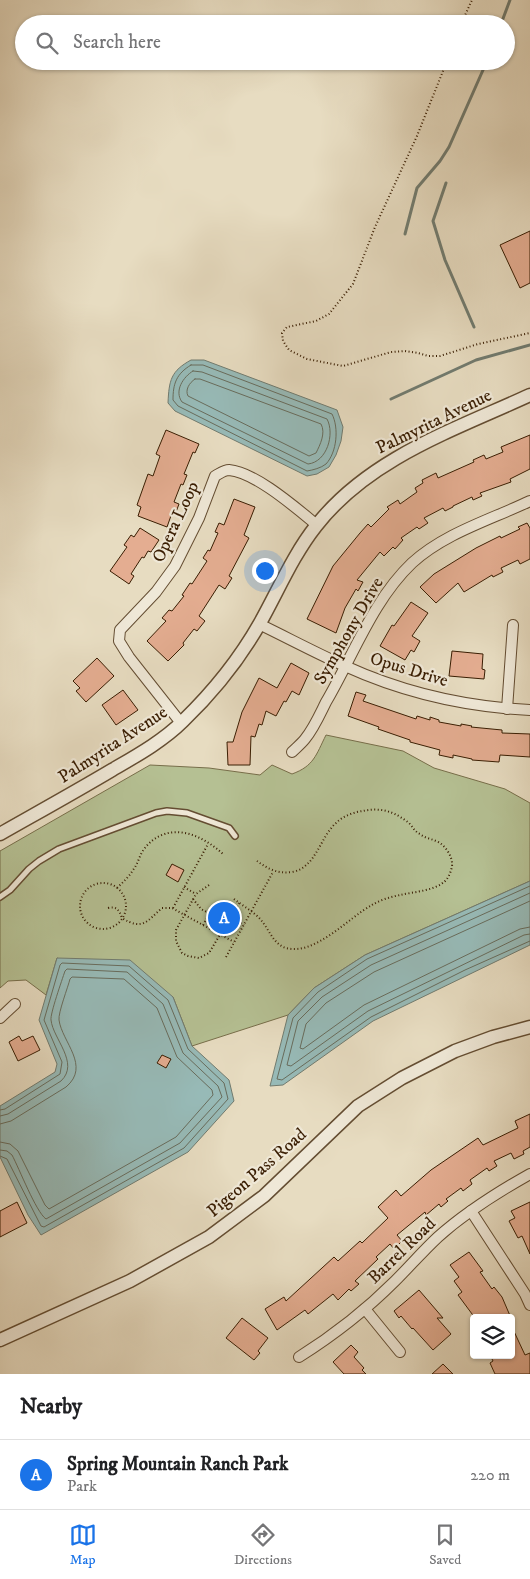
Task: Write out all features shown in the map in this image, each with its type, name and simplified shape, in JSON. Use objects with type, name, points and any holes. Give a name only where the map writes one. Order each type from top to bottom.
[{"type":"street","name":"Palmyrita Avenue","points":[[0,834],[126,762],[181,723],[223,677],[259,624],[298,553],[316,525],[366,477],[418,446],[530,395]]},
{"type":"street","name":"Opera Loop","points":[[181,723],[119,642],[120,630],[156,592],[175,566],[200,518],[215,476],[226,470],[240,472],[286,500],[316,525]]},
{"type":"street","name":"Symphony Drive","points":[[292,752],[306,738],[346,667],[371,617],[393,583],[413,562],[441,542],[530,501]]},
{"type":"street","name":"Opus Drive","points":[[259,624],[346,667],[393,685],[428,695],[477,705],[530,710]]},
{"type":"street","points":[[507,709],[513,625]]},
{"type":"street","points":[[0,1018],[15,1004]]},
{"type":"street","name":"Pigeon Pass Road","points":[[0,1340],[130,1280],[209,1238],[264,1196],[358,1106],[402,1078],[455,1051],[530,1026]]},
{"type":"street","name":"Barrel Road","points":[[299,1357],[331,1337],[394,1282],[440,1236],[471,1211],[530,1174]]},
{"type":"street","points":[[471,1211],[525,1294],[530,1305]]},
{"type":"street","points":[[365,1308],[400,1352]]},
{"type":"lane","points":[[0,897],[10,890],[29,869],[59,848],[167,810],[187,813],[229,828],[236,836]]},
{"type":"path","points":[[465,15],[472,0]]},
{"type":"path","points":[[443,70],[417,136],[375,227],[353,284],[329,314],[316,320],[287,327],[282,333],[283,341],[288,350],[307,359],[343,366],[391,352],[405,351],[428,356],[440,356],[478,344],[530,333]]},
{"type":"path","points":[[234,899],[261,920],[274,940],[283,948],[302,948],[332,934],[377,902],[436,886],[444,882],[452,870],[453,862],[440,843],[417,833],[402,818],[391,812],[369,810],[352,814],[337,821],[304,868],[294,872],[274,871],[257,861]]},
{"type":"path","points":[[117,888],[133,871],[143,850],[163,835],[169,833],[186,832],[223,854]]},
{"type":"path","points":[[172,908],[208,844]]},
{"type":"path","points":[[226,957],[274,871]]},
{"type":"path","points":[[105,884],[117,888],[124,899],[125,912],[122,918],[113,927],[107,929],[94,928],[84,920],[80,908],[83,895],[92,886],[105,884]]},
{"type":"path","points":[[209,886],[193,898],[176,930],[176,936],[182,953],[200,958],[210,953],[239,902]]},
{"type":"path","points":[[184,887],[196,894]]},
{"type":"path","points":[[193,898],[201,909],[214,916],[231,917],[244,925]]},
{"type":"path","points":[[203,925],[217,901]]},
{"type":"path","points":[[108,908],[115,907],[119,910],[122,918],[132,923],[143,924],[153,918],[162,908],[172,908],[234,942]]},
{"type":"green space","points":[[326,735],[403,751],[434,768],[505,789],[530,803],[530,881],[365,955],[314,988],[288,1015],[192,1046],[173,997],[57,958],[46,995],[26,980],[8,981],[0,988],[0,851],[150,765],[209,768],[260,775],[272,765],[292,774],[305,767],[314,759]]},
{"type":"water","points":[[191,360],[204,360],[337,410],[343,427],[341,441],[329,467],[317,474],[307,476],[175,411],[168,403],[170,382],[175,372]]},
{"type":"water","points":[[530,881],[530,945],[373,1021],[283,1085],[270,1086],[288,1015],[314,988],[365,955]]},
{"type":"water","points":[[57,958],[130,960],[173,997],[192,1046],[229,1080],[234,1101],[188,1152],[41,1235],[28,1215],[0,1157],[0,1106],[55,1072],[57,1064],[39,1020]]},
{"type":"building","points":[[530,231],[530,283],[520,288],[500,245]]},
{"type":"building","points":[[166,430],[199,444],[195,453],[193,452],[184,474],[187,475],[183,485],[181,484],[174,502],[179,504],[176,512],[173,510],[167,527],[138,516],[141,507],[137,505],[148,474],[153,476],[160,456],[156,454]]},
{"type":"building","points":[[530,435],[530,469],[510,479],[511,482],[480,493],[482,496],[473,500],[472,497],[445,511],[443,508],[424,518],[428,523],[419,529],[417,527],[401,538],[403,540],[395,549],[393,547],[384,556],[380,552],[357,580],[363,582],[358,591],[356,589],[345,608],[336,633],[307,619],[333,566],[368,524],[371,527],[389,509],[387,507],[398,500],[400,504],[417,492],[415,488],[423,483],[422,480],[436,473],[438,478],[474,462],[473,460],[484,455],[486,459],[503,452],[501,447]]},
{"type":"building","points":[[234,499],[255,507],[244,535],[249,538],[229,576],[232,578],[225,589],[219,585],[199,616],[205,621],[197,631],[194,629],[183,643],[184,645],[168,661],[147,641],[166,621],[162,618],[169,610],[172,611],[184,596],[182,595],[190,583],[192,584],[207,561],[203,558],[208,550],[210,551],[218,533],[215,532],[219,523],[224,525]]},
{"type":"building","points":[[527,523],[530,528],[530,559],[520,564],[518,560],[501,568],[503,572],[493,577],[492,575],[464,592],[458,583],[436,603],[420,587],[434,574],[476,548],[500,536],[501,538],[520,529],[518,527]]},
{"type":"building","points":[[140,528],[159,540],[151,552],[148,551],[144,558],[142,557],[131,574],[134,576],[129,584],[110,571],[127,547],[124,545],[131,535],[134,537]]},
{"type":"building","points":[[411,602],[428,613],[412,636],[420,641],[414,652],[411,650],[405,660],[380,646],[392,625],[394,626]]},
{"type":"building","points":[[452,651],[483,654],[482,669],[485,670],[484,679],[449,676]]},
{"type":"building","points":[[97,658],[114,676],[86,702],[76,691],[80,688],[73,681]]},
{"type":"building","points":[[291,663],[309,673],[299,695],[292,691],[276,716],[266,711],[262,725],[259,724],[255,737],[251,736],[250,765],[228,765],[227,742],[233,742],[242,712],[259,678],[277,688]]},
{"type":"building","points":[[123,690],[138,710],[116,725],[102,705]]},
{"type":"building","points":[[356,692],[366,695],[363,701],[416,719],[417,716],[430,720],[430,717],[439,720],[439,722],[461,726],[461,724],[471,727],[502,730],[502,733],[530,734],[530,757],[500,755],[499,762],[472,760],[453,755],[453,758],[439,755],[440,750],[410,742],[410,740],[378,729],[379,727],[348,716]]},
{"type":"building","points":[[172,864],[184,870],[178,882],[166,875]]},
{"type":"building","points":[[19,1036],[22,1041],[33,1036],[40,1050],[18,1061],[9,1042]]},
{"type":"building","points":[[162,1055],[171,1059],[166,1068],[157,1063]]},
{"type":"building","points":[[530,1114],[530,1147],[523,1151],[524,1154],[514,1159],[511,1153],[494,1161],[497,1166],[489,1171],[487,1168],[470,1180],[472,1184],[463,1191],[461,1188],[446,1199],[448,1201],[441,1207],[439,1204],[426,1215],[425,1212],[397,1235],[402,1241],[394,1249],[390,1244],[376,1257],[378,1259],[355,1281],[359,1284],[351,1291],[349,1289],[338,1300],[333,1294],[308,1314],[305,1310],[277,1330],[265,1309],[284,1297],[286,1301],[334,1257],[338,1261],[360,1241],[362,1243],[388,1218],[378,1207],[396,1190],[401,1196],[431,1170],[478,1138],[483,1145],[518,1128],[515,1121]]},
{"type":"building","points":[[17,1202],[27,1223],[0,1237],[0,1211]]},
{"type":"building","points":[[530,1202],[530,1254],[522,1236],[518,1238],[509,1221],[515,1218],[511,1211]]},
{"type":"building","points":[[469,1252],[483,1271],[480,1272],[492,1289],[494,1287],[502,1297],[509,1314],[472,1314],[458,1295],[462,1292],[454,1281],[459,1277],[450,1265]]},
{"type":"building","points":[[419,1290],[443,1318],[437,1318],[451,1334],[433,1350],[394,1311]]},
{"type":"building","points":[[242,1318],[268,1338],[254,1360],[226,1338]]},
{"type":"building","points":[[515,1334],[525,1355],[530,1353],[530,1374],[495,1374],[490,1363],[493,1361],[492,1359],[515,1359]]},
{"type":"building","points":[[351,1345],[358,1352],[354,1357],[364,1368],[362,1370],[366,1374],[344,1374],[333,1362]]},
{"type":"building","points":[[443,1364],[453,1374],[432,1374]]},
{"type":"waterway","points":[[504,15],[510,0]]},
{"type":"waterway","points":[[405,234],[417,188],[440,161],[449,147],[483,70]]},
{"type":"waterway","points":[[446,183],[433,221],[445,260],[474,327]]},
{"type":"waterway","points":[[391,399],[476,360],[530,345]]},
{"type":"place","name":"Spring Mountain Ranch Park","points":[[224,918]]}]
